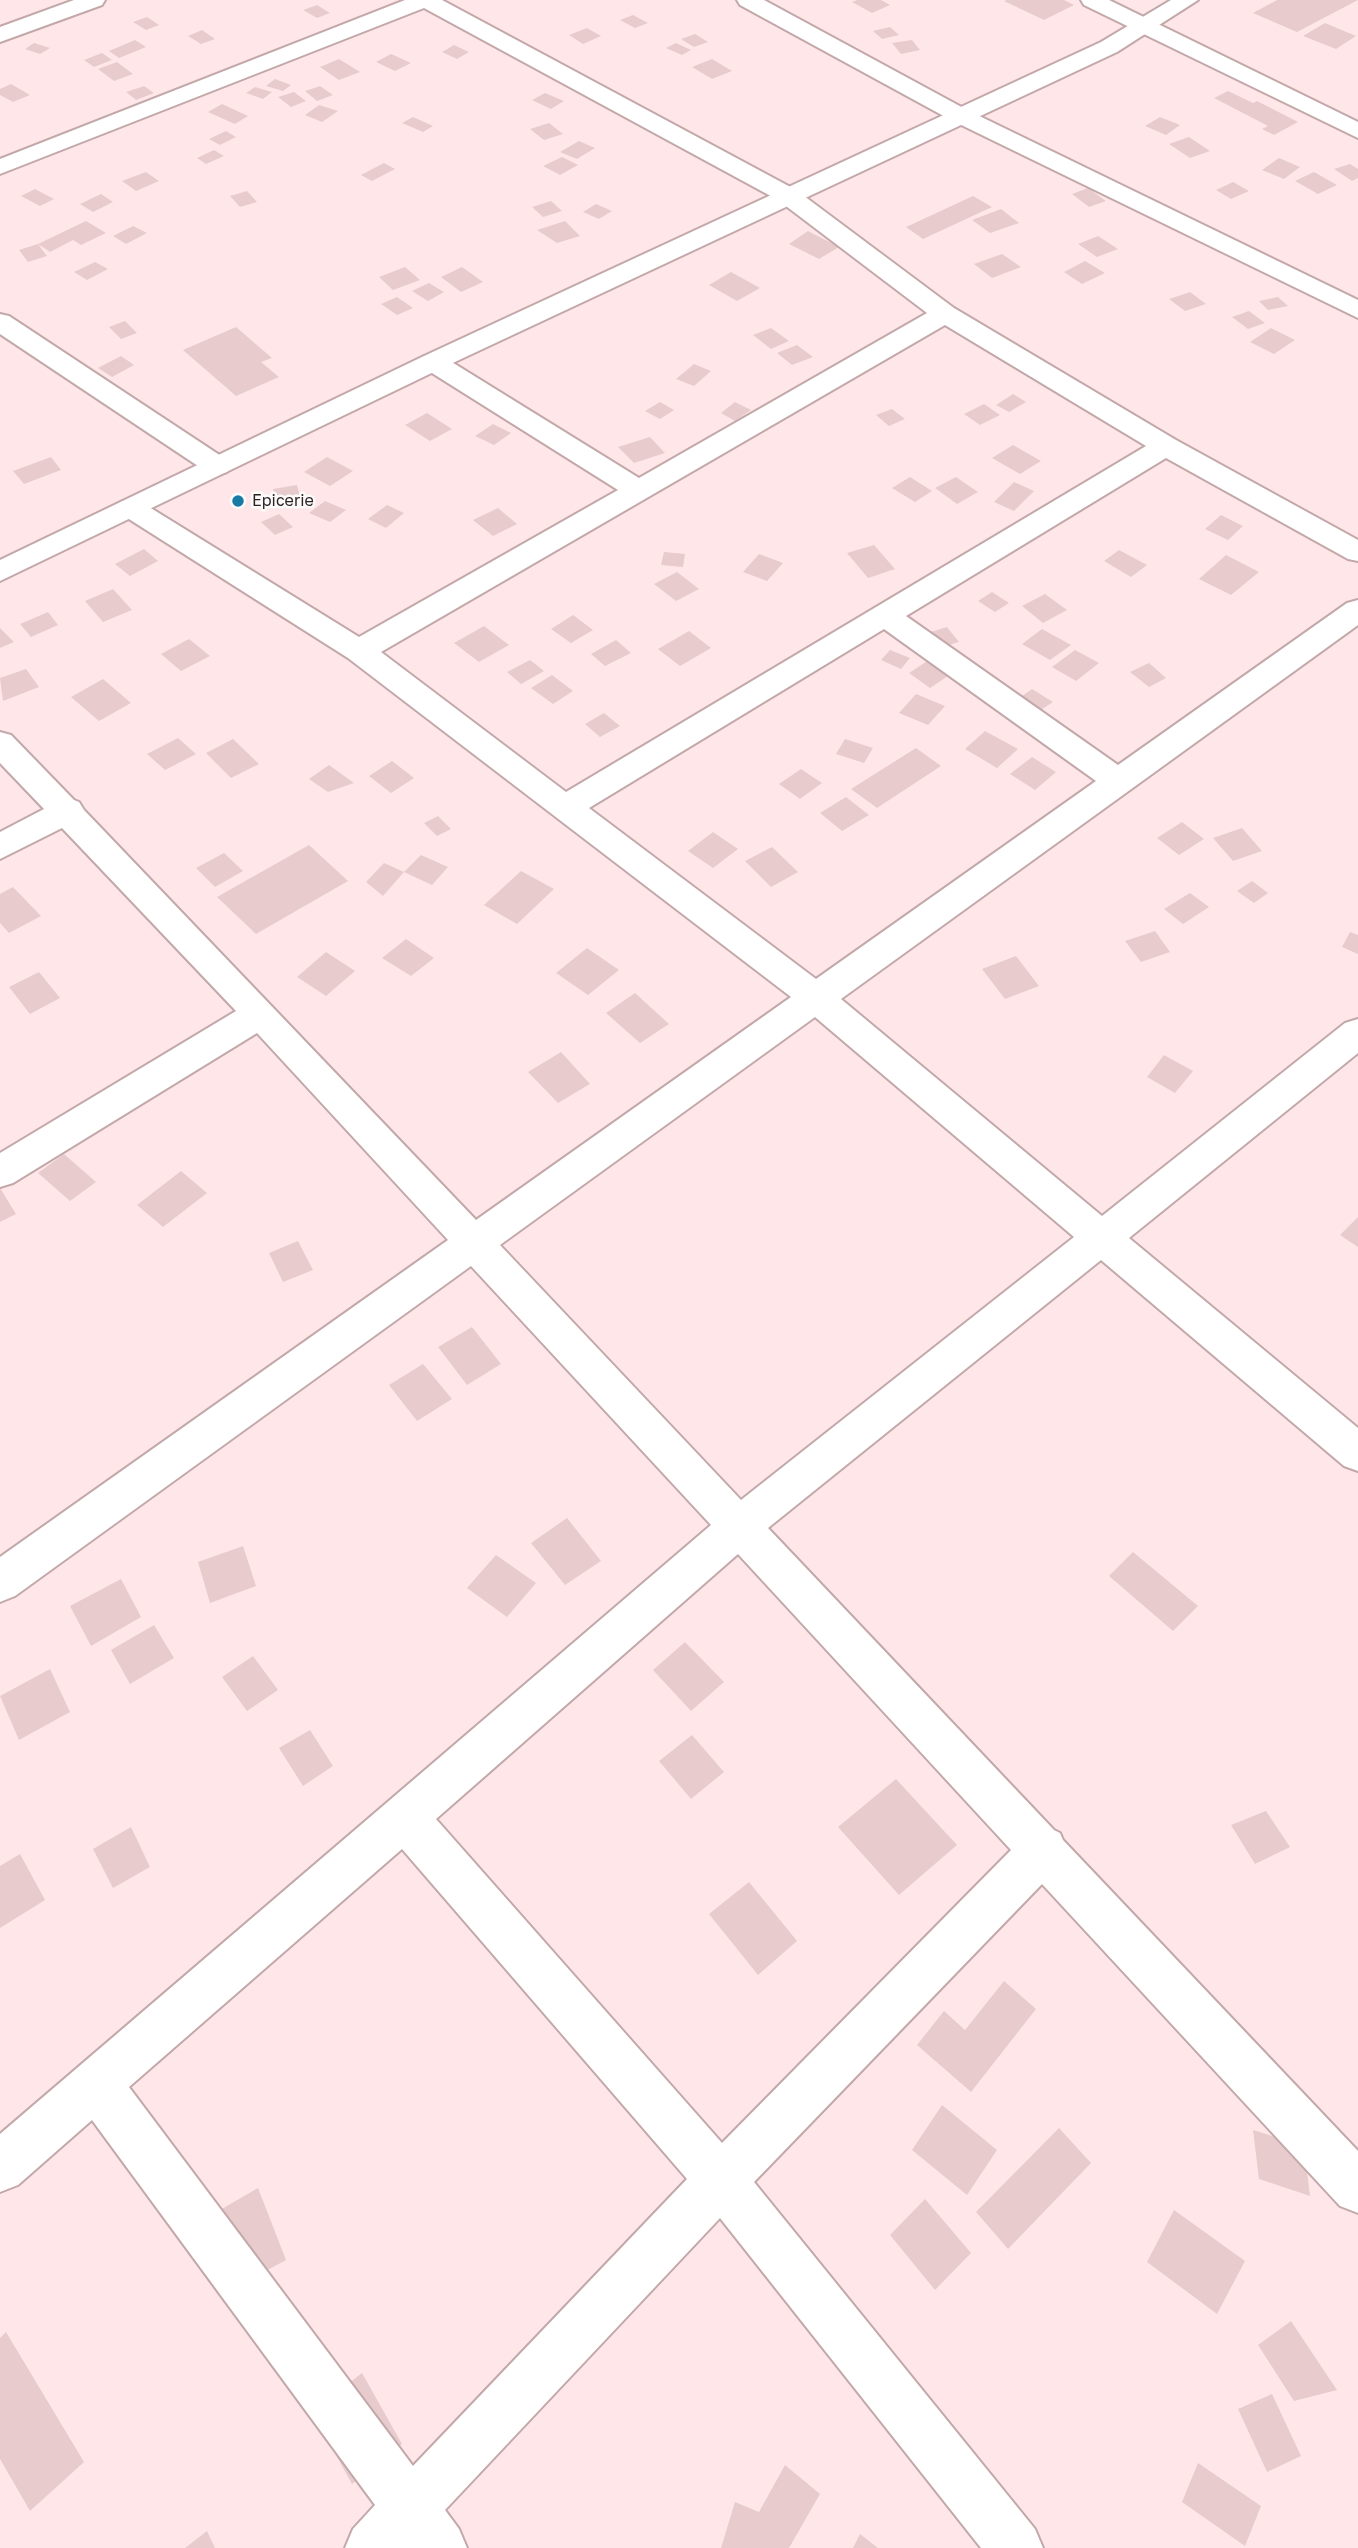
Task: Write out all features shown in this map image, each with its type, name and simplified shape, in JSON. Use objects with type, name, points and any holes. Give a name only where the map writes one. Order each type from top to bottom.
[{"type":"street","points":[[0,35],[94,0]]},
{"type":"street","points":[[0,167],[425,0],[787,195],[945,314],[1166,446],[1358,552]]},
{"type":"street","points":[[748,0],[959,115],[1358,310]]},
{"type":"street","points":[[1092,0],[1358,131]]},
{"type":"street","points":[[0,572],[433,362],[1109,47],[1187,0]]},
{"type":"street","points":[[359,651],[945,314]]},
{"type":"street","points":[[0,321],[217,466]]},
{"type":"street","points":[[433,362],[638,490]]},
{"type":"street","points":[[564,808],[1166,446]]},
{"type":"street","points":[[131,508],[359,651],[815,998],[1358,1453]]},
{"type":"street","points":[[0,1582],[1358,610]]},
{"type":"street","points":[[884,615],[1118,781]]},
{"type":"street","points":[[0,743],[68,810],[260,1014],[1044,1849],[1358,2188]]},
{"type":"street","points":[[0,847],[68,810]]},
{"type":"street","points":[[0,1172],[260,1014]]},
{"type":"street","points":[[0,2167],[740,1526],[1358,1033]]},
{"type":"street","points":[[404,1817],[721,2180],[1016,2548]]},
{"type":"street","points":[[372,2548],[721,2180],[1044,1849]]},
{"type":"street","points":[[96,2084],[440,2548]]},
{"type":"building","points":[[881,0],[890,5],[872,13],[852,2]]},
{"type":"building","points":[[1064,0],[1074,5],[1044,20],[1004,1]]},
{"type":"building","points":[[1277,0],[1358,0],[1297,32],[1253,13]]},
{"type":"building","points":[[317,5],[330,13],[317,18],[303,10]]},
{"type":"building","points":[[633,15],[648,23],[635,28],[620,20]]},
{"type":"building","points":[[147,17],[159,25],[146,30],[133,22]]},
{"type":"building","points":[[1325,23],[1356,36],[1336,49],[1303,36]]},
{"type":"building","points":[[890,27],[899,35],[882,39],[873,31]]},
{"type":"building","points":[[587,28],[601,36],[583,44],[569,35]]},
{"type":"building","points":[[202,30],[215,39],[201,44],[188,36]]},
{"type":"building","points":[[695,34],[708,42],[694,47],[681,39]]},
{"type":"building","points":[[135,40],[146,47],[119,58],[109,51]]},
{"type":"building","points":[[912,40],[920,50],[901,54],[892,43]]},
{"type":"building","points":[[34,43],[50,48],[40,54],[25,49]]},
{"type":"building","points":[[676,43],[691,50],[682,55],[666,48]]},
{"type":"building","points":[[454,45],[469,52],[457,59],[442,52]]},
{"type":"building","points":[[102,53],[112,60],[94,67],[84,60]]},
{"type":"building","points":[[391,54],[411,63],[395,71],[376,62]]},
{"type":"building","points":[[339,59],[360,72],[339,80],[320,67]]},
{"type":"building","points":[[712,59],[732,71],[712,79],[692,67]]},
{"type":"building","points":[[117,62],[133,74],[114,81],[98,69]]},
{"type":"building","points":[[275,79],[291,85],[283,91],[266,86]]},
{"type":"building","points":[[11,84],[30,95],[13,102],[0,95],[0,89]]},
{"type":"building","points":[[144,86],[154,93],[136,100],[126,92]]},
{"type":"building","points":[[320,86],[333,95],[317,101],[305,91]]},
{"type":"building","points":[[255,87],[272,92],[263,99],[246,93]]},
{"type":"building","points":[[1228,91],[1253,103],[1257,101],[1298,122],[1274,135],[1262,129],[1268,126],[1214,98]]},
{"type":"building","points":[[294,92],[306,101],[291,107],[278,97]]},
{"type":"building","points":[[545,93],[564,101],[551,109],[532,100]]},
{"type":"building","points":[[222,104],[248,116],[235,124],[208,112]]},
{"type":"building","points":[[319,105],[338,111],[322,122],[305,115]]},
{"type":"building","points":[[413,117],[433,126],[423,132],[402,123]]},
{"type":"building","points":[[1160,117],[1180,125],[1166,135],[1145,126]]},
{"type":"building","points":[[549,123],[563,134],[544,140],[530,129]]},
{"type":"building","points":[[226,131],[236,137],[220,145],[209,139]]},
{"type":"building","points":[[1189,137],[1210,151],[1190,158],[1169,144]]},
{"type":"building","points":[[579,141],[595,148],[577,159],[560,152]]},
{"type":"building","points":[[214,150],[224,156],[206,164],[197,158]]},
{"type":"building","points":[[562,157],[578,165],[560,175],[543,166]]},
{"type":"building","points":[[1279,158],[1300,167],[1284,179],[1262,170]]},
{"type":"building","points":[[384,163],[395,169],[372,181],[361,175]]},
{"type":"building","points":[[1350,164],[1358,169],[1358,178],[1352,181],[1334,169]]},
{"type":"building","points":[[146,172],[159,181],[136,191],[122,181]]},
{"type":"building","points":[[1314,172],[1337,185],[1318,194],[1295,181]]},
{"type":"building","points":[[1233,182],[1249,191],[1231,199],[1216,190]]},
{"type":"building","points":[[1088,188],[1106,201],[1089,207],[1072,194]]},
{"type":"building","points":[[35,189],[54,199],[40,206],[21,196]]},
{"type":"building","points":[[247,191],[257,202],[240,207],[230,196]]},
{"type":"building","points":[[101,194],[113,202],[93,212],[80,204]]},
{"type":"building","points":[[973,196],[992,207],[923,239],[906,227]]},
{"type":"building","points":[[551,201],[562,211],[543,217],[532,207]]},
{"type":"building","points":[[596,204],[612,211],[599,219],[583,212]]},
{"type":"building","points":[[1001,209],[1019,223],[990,233],[972,220]]},
{"type":"building","points":[[86,221],[106,233],[81,245],[73,240],[50,252],[38,244]]},
{"type":"building","points":[[565,221],[580,236],[557,243],[537,230]]},
{"type":"building","points":[[133,226],[147,233],[126,244],[113,236]]},
{"type":"building","points":[[808,231],[839,247],[819,259],[789,244]]},
{"type":"building","points":[[1098,236],[1118,249],[1097,257],[1078,244]]},
{"type":"building","points":[[38,244],[47,256],[28,262],[19,250]]},
{"type":"building","points":[[1002,254],[1021,267],[992,278],[974,264]]},
{"type":"building","points":[[1085,261],[1105,273],[1082,284],[1064,272]]},
{"type":"building","points":[[95,262],[108,269],[87,280],[74,272]]},
{"type":"building","points":[[405,267],[420,280],[393,290],[379,277]]},
{"type":"building","points":[[462,267],[483,282],[461,292],[441,277]]},
{"type":"building","points":[[731,272],[760,288],[737,301],[709,285]]},
{"type":"building","points":[[429,283],[444,292],[428,301],[412,291]]},
{"type":"building","points":[[1190,292],[1206,304],[1185,311],[1169,299]]},
{"type":"building","points":[[397,297],[413,308],[397,315],[381,304]]},
{"type":"building","points":[[1278,297],[1288,306],[1268,310],[1259,301]]},
{"type":"building","points":[[1249,311],[1265,323],[1248,329],[1232,317]]},
{"type":"building","points":[[125,321],[137,333],[121,339],[109,327]]},
{"type":"building","points":[[236,327],[272,358],[261,362],[279,377],[236,396],[183,350]]},
{"type":"building","points":[[771,328],[789,341],[771,349],[753,335]]},
{"type":"building","points":[[1271,328],[1295,340],[1274,354],[1250,342]]},
{"type":"building","points":[[797,345],[813,357],[792,365],[777,353]]},
{"type":"building","points":[[121,356],[134,365],[112,377],[98,368]]},
{"type":"building","points":[[694,364],[711,371],[694,386],[676,379]]},
{"type":"building","points":[[1013,394],[1026,402],[1009,412],[996,405]]},
{"type":"building","points":[[660,402],[674,410],[660,419],[645,411]]},
{"type":"building","points":[[735,402],[751,410],[735,421],[721,413]]},
{"type":"building","points":[[984,404],[1000,415],[980,425],[964,414]]},
{"type":"building","points":[[892,409],[905,419],[889,426],[876,415]]},
{"type":"building","points":[[427,413],[452,429],[430,441],[405,425]]},
{"type":"building","points":[[493,424],[511,433],[494,445],[475,436]]},
{"type":"building","points":[[650,437],[665,453],[634,463],[618,447]]},
{"type":"building","points":[[1013,445],[1041,461],[1020,474],[992,458]]},
{"type":"building","points":[[51,457],[61,470],[24,484],[13,471]]},
{"type":"building","points":[[327,457],[353,471],[330,486],[304,472]]},
{"type":"building","points":[[910,477],[932,491],[915,502],[892,488]]},
{"type":"building","points":[[956,477],[978,492],[957,504],[935,488]]},
{"type":"building","points":[[1014,482],[1034,491],[1014,511],[994,502]]},
{"type":"building","points":[[297,485],[301,500],[277,504],[273,489]]},
{"type":"building","points":[[325,501],[346,510],[330,522],[309,513]]},
{"type":"building","points":[[387,505],[404,513],[386,528],[368,519]]},
{"type":"building","points":[[498,508],[517,524],[493,536],[473,520]]},
{"type":"building","points":[[279,514],[293,527],[275,535],[261,522]]},
{"type":"building","points":[[1221,515],[1243,526],[1228,540],[1205,529]]},
{"type":"building","points":[[874,545],[895,569],[868,578],[847,553]]},
{"type":"building","points":[[144,549],[158,561],[130,576],[115,564]]},
{"type":"building","points":[[1119,550],[1147,565],[1131,577],[1104,561]]},
{"type":"building","points":[[664,552],[685,554],[683,567],[661,565]]},
{"type":"building","points":[[759,554],[783,563],[767,581],[743,572]]},
{"type":"building","points":[[1226,555],[1259,572],[1231,595],[1199,579]]},
{"type":"building","points":[[677,572],[699,589],[676,601],[654,584]]},
{"type":"building","points":[[113,589],[132,610],[103,622],[85,601]]},
{"type":"building","points":[[992,592],[1009,603],[995,612],[978,601]]},
{"type":"building","points":[[1045,594],[1067,610],[1043,623],[1022,606]]},
{"type":"building","points":[[48,612],[58,625],[31,637],[20,624]]},
{"type":"building","points":[[573,615],[593,630],[571,643],[551,629]]},
{"type":"building","points":[[484,626],[509,645],[479,662],[454,643]]},
{"type":"building","points":[[947,627],[959,642],[935,649],[924,634]]},
{"type":"building","points":[[0,628],[14,642],[0,648]]},
{"type":"building","points":[[1042,629],[1071,645],[1050,660],[1022,644]]},
{"type":"building","points":[[689,631],[711,648],[680,666],[658,649]]},
{"type":"building","points":[[189,639],[210,656],[181,671],[161,654]]},
{"type":"building","points":[[616,640],[631,653],[605,666],[591,654]]},
{"type":"building","points":[[890,650],[910,658],[901,669],[881,660]]},
{"type":"building","points":[[1075,650],[1099,663],[1076,681],[1052,667]]},
{"type":"building","points":[[932,658],[954,672],[930,688],[909,673]]},
{"type":"building","points":[[530,660],[544,671],[521,684],[507,672]]},
{"type":"building","points":[[1149,663],[1166,678],[1149,687],[1130,672]]},
{"type":"building","points":[[26,669],[39,687],[3,701],[0,678]]},
{"type":"building","points":[[552,675],[573,691],[553,704],[531,688]]},
{"type":"building","points":[[103,679],[131,703],[99,721],[71,697]]},
{"type":"building","points":[[1032,689],[1053,702],[1035,714],[1015,701]]},
{"type":"building","points":[[916,694],[945,706],[928,725],[899,713]]},
{"type":"building","points":[[604,713],[620,726],[600,737],[585,724]]},
{"type":"building","points":[[985,731],[1018,749],[997,768],[965,749]]},
{"type":"building","points":[[178,738],[196,754],[165,770],[147,754]]},
{"type":"building","points":[[233,739],[259,764],[231,778],[206,753]]},
{"type":"building","points":[[845,739],[873,748],[864,763],[836,754]]},
{"type":"building","points":[[916,748],[941,766],[877,808],[851,789]]},
{"type":"building","points":[[1032,757],[1056,772],[1035,790],[1010,774]]},
{"type":"building","points":[[392,761],[414,778],[391,793],[369,776]]},
{"type":"building","points":[[329,765],[354,783],[328,792],[309,779]]},
{"type":"building","points":[[801,769],[822,783],[800,799],[779,784]]},
{"type":"building","points":[[846,797],[869,815],[842,831],[820,813]]},
{"type":"building","points":[[438,816],[451,829],[437,836],[424,823]]},
{"type":"building","points":[[1182,822],[1204,839],[1179,855],[1157,838]]},
{"type":"building","points":[[1242,828],[1262,851],[1233,861],[1213,838]]},
{"type":"building","points":[[713,832],[738,849],[713,868],[688,851]]},
{"type":"building","points":[[309,845],[348,881],[256,934],[217,897]]},
{"type":"building","points":[[772,847],[798,872],[771,887],[745,861]]},
{"type":"building","points":[[224,853],[243,871],[215,887],[196,868]]},
{"type":"building","points":[[421,855],[448,867],[432,885],[404,872]]},
{"type":"building","points":[[384,863],[404,872],[383,896],[366,882]]},
{"type":"building","points":[[521,871],[554,889],[517,924],[484,905]]},
{"type":"building","points":[[1252,881],[1268,893],[1254,903],[1237,891]]},
{"type":"building","points":[[13,887],[41,916],[9,933],[0,923],[0,894]]},
{"type":"building","points":[[1190,893],[1209,907],[1183,924],[1164,909]]},
{"type":"building","points":[[1155,931],[1170,952],[1141,962],[1125,941]]},
{"type":"building","points":[[1350,932],[1358,935],[1358,954],[1342,947]]},
{"type":"building","points":[[406,939],[434,958],[411,976],[382,958]]},
{"type":"building","points":[[587,948],[619,970],[588,995],[556,973]]},
{"type":"building","points":[[326,952],[355,971],[326,996],[297,977]]},
{"type":"building","points":[[1016,956],[1039,986],[1005,999],[982,969]]},
{"type":"building","points":[[39,972],[60,998],[30,1014],[9,987]]},
{"type":"building","points":[[635,993],[669,1024],[640,1043],[606,1013]]},
{"type":"building","points":[[561,1052],[590,1084],[558,1103],[528,1072]]},
{"type":"building","points":[[1164,1055],[1193,1071],[1175,1093],[1147,1077]]},
{"type":"building","points":[[64,1154],[96,1182],[70,1201],[38,1173]]},
{"type":"building","points":[[181,1171],[207,1193],[163,1227],[137,1205]]},
{"type":"building","points":[[0,1188],[16,1214],[0,1222]]},
{"type":"building","points":[[1358,1217],[1358,1247],[1340,1235]]},
{"type":"building","points":[[298,1241],[313,1270],[283,1282],[269,1253]]},
{"type":"building","points":[[472,1327],[501,1364],[467,1385],[438,1347]]},
{"type":"building","points":[[423,1364],[452,1399],[417,1421],[389,1385]]},
{"type":"building","points":[[567,1518],[601,1561],[565,1585],[531,1543]]},
{"type":"building","points":[[243,1546],[256,1586],[210,1603],[198,1562]]},
{"type":"building","points":[[1133,1552],[1198,1606],[1173,1631],[1109,1576]]},
{"type":"building","points":[[496,1555],[536,1583],[507,1617],[467,1588]]},
{"type":"building","points":[[121,1579],[141,1617],[91,1646],[70,1606]]},
{"type":"building","points":[[154,1625],[174,1658],[130,1684],[111,1650]]},
{"type":"building","points":[[685,1642],[724,1682],[691,1711],[653,1670]]},
{"type":"building","points":[[253,1656],[278,1690],[247,1711],[222,1677]]},
{"type":"building","points":[[50,1669],[70,1712],[19,1740],[0,1696]]},
{"type":"building","points":[[310,1730],[333,1766],[303,1786],[279,1748]]},
{"type":"building","points":[[692,1735],[724,1772],[691,1799],[659,1761]]},
{"type":"building","points":[[896,1779],[957,1845],[899,1895],[838,1827]]},
{"type":"building","points":[[1266,1811],[1290,1847],[1255,1864],[1231,1825]]},
{"type":"building","points":[[131,1827],[150,1867],[113,1888],[93,1849]]},
{"type":"building","points":[[20,1854],[45,1900],[0,1928],[0,1866]]},
{"type":"building","points":[[749,1882],[797,1941],[758,1975],[709,1914]]},
{"type":"building","points":[[1004,1981],[1036,2009],[971,2092],[917,2045],[944,2011],[965,2030]]},
{"type":"building","points":[[942,2105],[997,2150],[967,2195],[912,2150]]},
{"type":"building","points":[[1059,2128],[1091,2163],[1008,2249],[976,2212]]},
{"type":"building","points":[[1253,2130],[1304,2146],[1310,2196],[1259,2179]]},
{"type":"building","points":[[258,2188],[286,2260],[234,2288],[208,2217]]},
{"type":"building","points":[[925,2199],[971,2253],[935,2290],[890,2235]]},
{"type":"building","points":[[1174,2210],[1245,2261],[1217,2314],[1147,2262]]},
{"type":"building","points":[[1291,2321],[1337,2390],[1294,2401],[1258,2345]]},
{"type":"building","points":[[6,2332],[84,2462],[30,2511],[0,2459],[0,2338]]},
{"type":"building","points":[[362,2373],[402,2444],[352,2484],[312,2412]]},
{"type":"building","points":[[1272,2394],[1301,2456],[1267,2472],[1238,2409]]},
{"type":"building","points":[[1198,2463],[1261,2506],[1245,2546],[1182,2502]]},
{"type":"building","points":[[785,2465],[820,2494],[789,2548],[721,2548],[735,2502],[759,2512]]},
{"type":"building","points":[[207,2531],[215,2548],[185,2548]]},
{"type":"building","points":[[860,2534],[878,2548],[853,2548]]},
{"type":"place","name":"Epicerie","points":[[238,501]]}]
